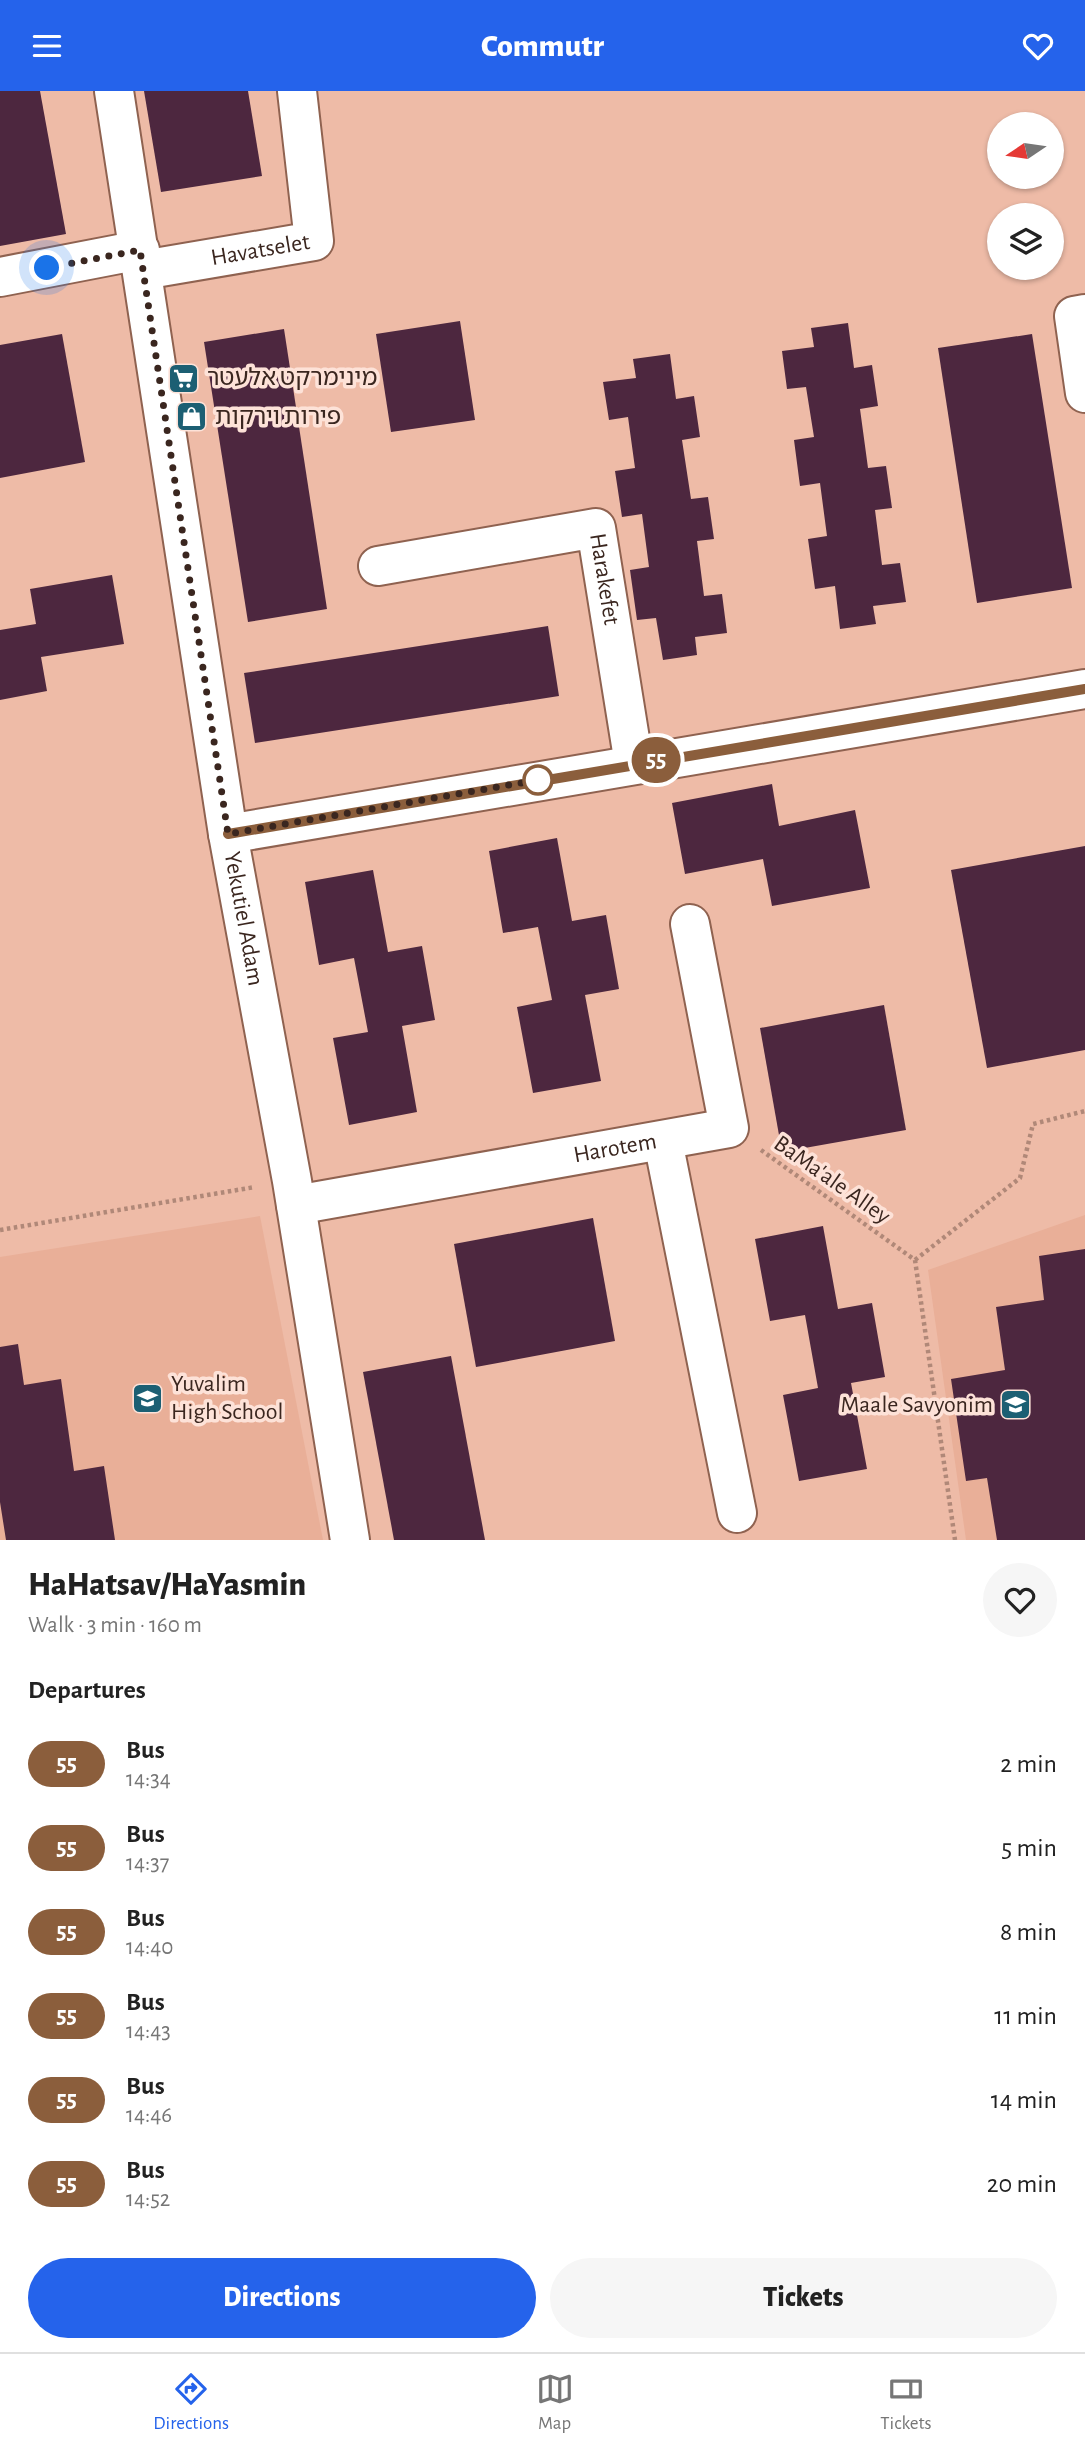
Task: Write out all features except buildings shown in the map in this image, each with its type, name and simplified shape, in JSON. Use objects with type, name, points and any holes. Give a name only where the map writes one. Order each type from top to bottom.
[{"type":"street","name":"Yekutiel Adam","points":[[114,91],[228,834],[294,1193],[350,1540]]},
{"type":"street","name":"Havatselet","points":[[141,260],[314,241],[297,91]]},
{"type":"street","points":[[0,277],[141,260]]},
{"type":"street","points":[[1085,314],[1074,316],[1085,393]]},
{"type":"street","name":"Harakefet","points":[[378,566],[596,528],[634,764]]},
{"type":"street","points":[[228,834],[1085,689]]},
{"type":"street","points":[[690,924],[729,1128]]},
{"type":"street","name":"Harotem","points":[[294,1193],[663,1141],[729,1128]]},
{"type":"street","points":[[663,1141],[737,1513]]},
{"type":"path","points":[[955,1540],[915,1260],[1020,1178],[1033,1124],[1085,1111]]},
{"type":"path","name":"BaMa'ale Alley","points":[[729,1128],[915,1260]]},
{"type":"path","points":[[0,1230],[294,1193]]},
{"type":"shaded area","name":"Maale Savyonim","points":[[1085,1215],[1085,1540],[966,1540],[928,1270]]},
{"type":"shaded area","name":"Yuvalim High School","points":[[260,1216],[323,1540],[0,1540],[0,1257]]},
{"type":"bus line","name":"55","points":[[228,834],[1085,689]]},
{"type":"place","name":"מינימרקט אלעטר","points":[[184,378]]},
{"type":"place","name":"פירות וירקות","points":[[192,417]]},
{"type":"place","name":"Yuvalim High School","points":[[148,1398]]},
{"type":"place","name":"Maale Savyonim","points":[[1016,1405]]},
{"type":"route","points":[[47,268],[140,250],[228,834],[538,780]]}]
